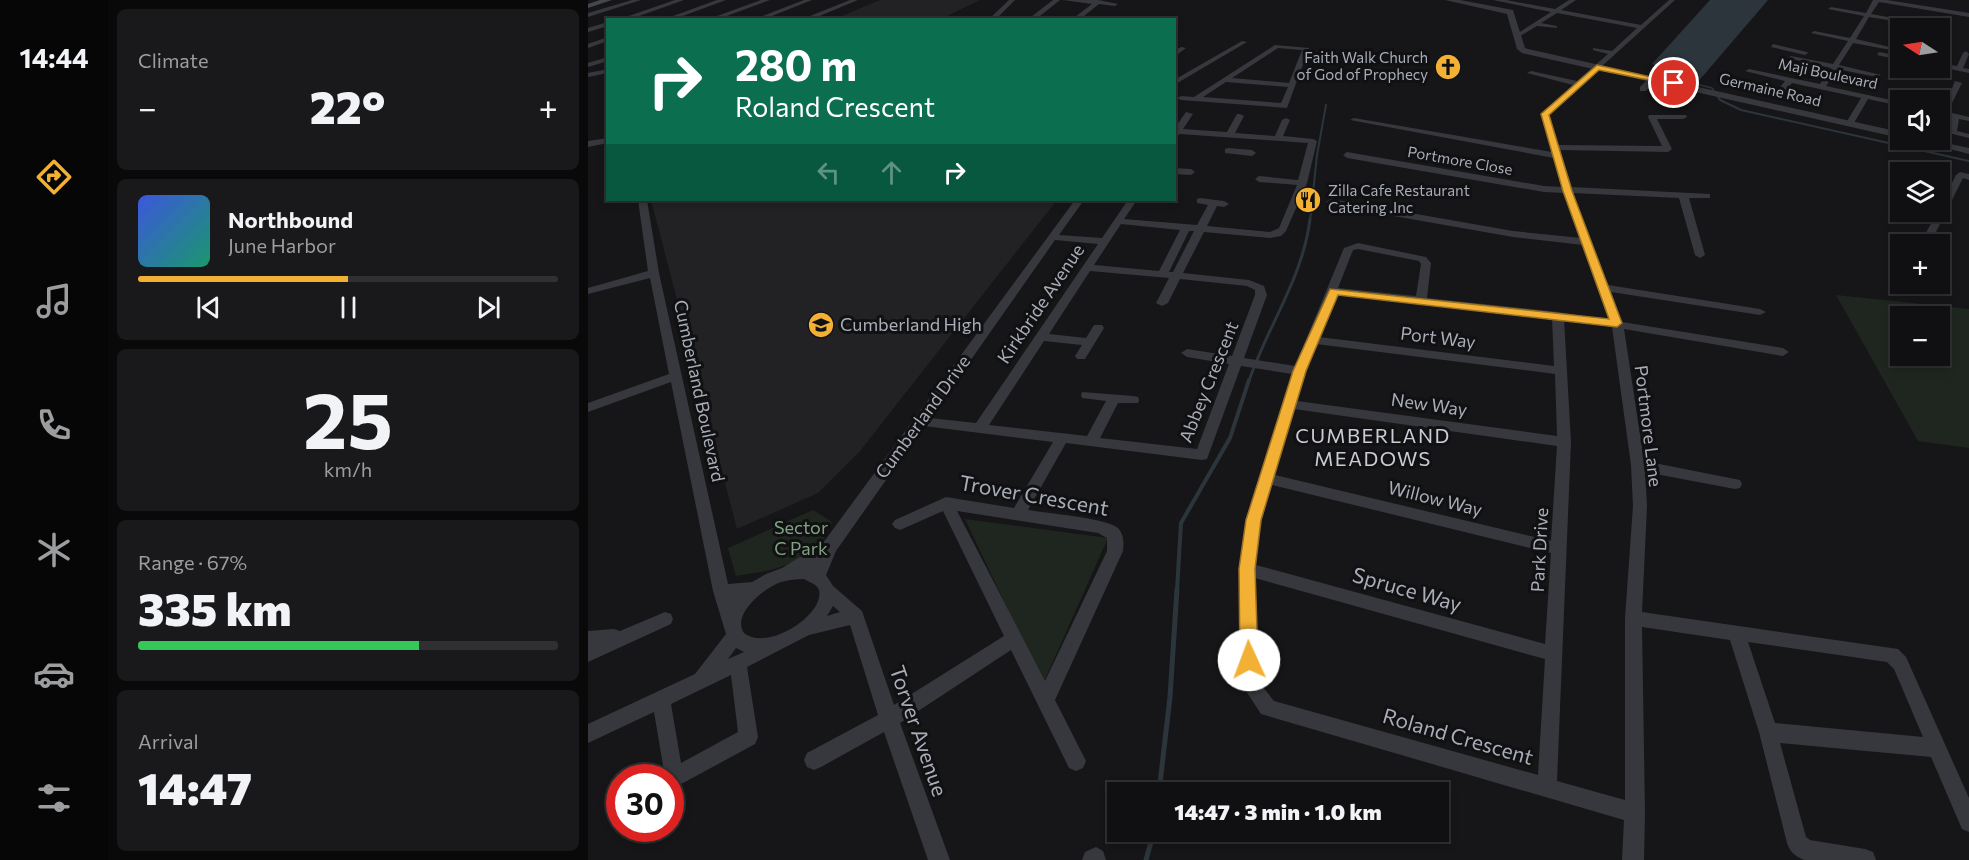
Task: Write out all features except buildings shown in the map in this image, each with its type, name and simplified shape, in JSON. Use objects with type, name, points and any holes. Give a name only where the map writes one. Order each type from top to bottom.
[{"type":"main road","points":[[592,3],[609,4]]},
{"type":"street","points":[[588,15],[609,4],[638,0]]},
{"type":"street","points":[[626,18],[681,0]]},
{"type":"street","points":[[671,18],[723,0]]},
{"type":"street","points":[[715,18],[767,0]]},
{"type":"street","points":[[760,18],[809,0]]},
{"type":"street","points":[[808,18],[855,0]]},
{"type":"street","points":[[993,18],[1012,0]]},
{"type":"street","points":[[1033,18],[1058,0]]},
{"type":"street","points":[[1066,0],[1115,4]]},
{"type":"street","points":[[1449,0],[1510,12],[1517,36],[1573,0]]},
{"type":"street","points":[[1496,0],[1643,27]]},
{"type":"street","name":"Portmore Lane","points":[[1633,860],[1635,813],[1633,618],[1640,506],[1638,465],[1617,323],[1568,191],[1545,114],[1672,0]]},
{"type":"street","points":[[1822,87],[1877,0],[1969,15]]},
{"type":"street","points":[[1537,1],[1576,9]]},
{"type":"street","points":[[1077,18],[1098,2]]},
{"type":"street","points":[[1837,2],[1829,12],[1868,15],[1890,21]]},
{"type":"street","points":[[609,4],[641,13]]},
{"type":"street","points":[[1909,18],[1911,14]]},
{"type":"street","points":[[1536,24],[1555,27]]},
{"type":"street","points":[[588,30],[606,25]]},
{"type":"street","points":[[1820,26],[1811,36],[1851,41],[1889,52]]},
{"type":"street","name":"Germaine Road","points":[[1517,36],[1521,49],[1890,133]]},
{"type":"street","points":[[588,40],[599,42]]},
{"type":"street","points":[[588,46],[606,40]]},
{"type":"street","points":[[1176,82],[1244,42]]},
{"type":"street","points":[[1181,98],[1284,106],[1306,48],[1277,46],[1195,99]]},
{"type":"street","points":[[1773,46],[1877,75]]},
{"type":"street","points":[[1176,53],[1183,48]]},
{"type":"street","points":[[1595,49],[1614,53]]},
{"type":"street","points":[[1797,51],[1788,60],[1837,63]]},
{"type":"street","points":[[1874,53],[1889,52]]},
{"type":"street","points":[[1966,53],[1963,65],[1969,71]]},
{"type":"street","points":[[588,65],[606,60]]},
{"type":"street","points":[[1215,60],[1225,62]]},
{"type":"street","points":[[1235,64],[1245,67]]},
{"type":"street","points":[[1870,85],[1883,68]]},
{"type":"street","points":[[588,75],[606,71]]},
{"type":"street","name":"Maji Boulevard","points":[[1749,71],[1890,102]]},
{"type":"street","points":[[1530,73],[1579,84]]},
{"type":"street","points":[[1176,74],[1185,76]]},
{"type":"street","points":[[1643,89],[1653,79]]},
{"type":"street","points":[[1224,80],[1292,85]]},
{"type":"street","points":[[1790,80],[1781,93],[1817,101]]},
{"type":"street","points":[[1950,101],[1958,88]]},
{"type":"street","points":[[1850,123],[1866,96]]},
{"type":"street","points":[[1176,133],[1189,114]]},
{"type":"street","points":[[1950,115],[1969,119]]},
{"type":"street","points":[[1230,134],[1240,116]]},
{"type":"street","points":[[1953,132],[1955,116]]},
{"type":"street","points":[[1354,120],[1558,152],[1668,149],[1652,117],[1683,117]]},
{"type":"street","points":[[1278,138],[1286,120]]},
{"type":"street","points":[[1950,131],[1969,136]]},
{"type":"street","points":[[1118,221],[1277,234],[1283,229],[1302,183],[1313,141],[1230,134],[1176,133]]},
{"type":"street","points":[[1239,152],[1246,136]]},
{"type":"street","points":[[588,144],[606,140]]},
{"type":"street","points":[[1950,147],[1969,151]]},
{"type":"street","points":[[1228,151],[1252,153]]},
{"type":"street","name":"Portmore Close","points":[[1347,155],[1544,189],[1707,196]]},
{"type":"street","points":[[1176,171],[1191,173]]},
{"type":"street","points":[[1931,234],[1964,176]]},
{"type":"street","points":[[1258,178],[1302,183]]},
{"type":"street","points":[[1683,195],[1700,255]]},
{"type":"street","name":"Cumberland Boulevard","points":[[642,201],[654,273],[721,591],[733,630]]},
{"type":"street","name":"Cumberland Drive","points":[[818,576],[829,548],[1078,201]]},
{"type":"street","name":"Kirkbride Avenue","points":[[980,428],[1131,201]]},
{"type":"street","points":[[1162,303],[1201,228],[1219,203],[1200,201]]},
{"type":"street","points":[[1331,202],[1513,234],[1587,242]]},
{"type":"street","points":[[1163,274],[1186,227]]},
{"type":"street","points":[[1052,237],[1104,241]]},
{"type":"street","points":[[1247,569],[1254,520],[1288,404],[1349,248],[1358,246],[1422,260],[1426,263],[1421,300]]},
{"type":"street","name":"Abbey Crescent","points":[[920,421],[1202,455],[1262,295],[1260,288],[1249,283],[1087,267]]},
{"type":"street","points":[[588,291],[654,273]]},
{"type":"street","points":[[1604,288],[1760,312]]},
{"type":"street","points":[[1334,291],[1617,323],[1783,352]]},
{"type":"street","name":"Park Drive","points":[[1547,788],[1564,442],[1558,315]]},
{"type":"street","points":[[1081,356],[1098,328]]},
{"type":"street","points":[[1041,337],[1089,342]]},
{"type":"street","name":"Port Way","points":[[1312,340],[1559,371]]},
{"type":"street","points":[[1187,353],[1299,371]]},
{"type":"street","points":[[588,408],[676,376]]},
{"type":"street","points":[[1087,395],[1133,400]]},
{"type":"street","points":[[1091,442],[1114,398]]},
{"type":"street","name":"New Way","points":[[1288,404],[1564,442]]},
{"type":"street","points":[[1018,515],[1062,438]]},
{"type":"street","points":[[1638,465],[1735,484]]},
{"type":"street","name":"Willow Way","points":[[1266,478],[1560,549]]},
{"type":"street","points":[[900,524],[946,503]]},
{"type":"street","name":"Trover Crescent","points":[[946,503],[1106,529],[1115,534],[1117,541],[1115,551],[1046,700]]},
{"type":"street","name":"Trover Crescent","points":[[946,503],[1076,761]]},
{"type":"street","name":"Cumberland Drive","points":[[785,573],[829,548]]},
{"type":"street","name":"Spruce Way","points":[[1247,569],[1554,654]]},
{"type":"street","name":"Roland Crescent","points":[[1247,569],[1249,660],[1255,691],[1268,708],[1635,813]]},
{"type":"street","points":[[700,681],[733,630],[736,611],[754,590],[785,573],[806,572],[818,576],[824,581],[828,591],[856,616]]},
{"type":"street","points":[[721,591],[754,590]]},
{"type":"street","points":[[588,734],[793,638],[808,628],[820,615],[826,603],[828,591]]},
{"type":"street","points":[[808,628],[856,616]]},
{"type":"street","name":"Torver Avenue","points":[[856,616],[889,719],[939,860]]},
{"type":"street","points":[[1633,618],[1893,655],[1900,663],[1969,822]]},
{"type":"street","points":[[588,654],[664,619]]},
{"type":"street","points":[[733,630],[743,644],[758,648],[775,645]]},
{"type":"street","points":[[1736,632],[1768,732],[1797,843],[1804,850],[1865,860]]},
{"type":"street","points":[[588,639],[626,636]]},
{"type":"street","points":[[814,760],[889,719],[1014,639]]},
{"type":"street","points":[[661,700],[674,773],[678,776],[735,747],[748,737],[738,663]]},
{"type":"street","points":[[1768,732],[1938,748]]},
{"type":"shaded area","points":[[880,0],[980,0],[943,18],[837,18]]},
{"type":"shaded area","points":[[1710,0],[1768,0],[1696,84],[1652,64]]},
{"type":"shaded area","name":"Cumberland High","points":[[651,201],[1056,201],[860,451],[818,493],[737,529]]},
{"type":"green space","points":[[1836,295],[1940,306],[1890,306],[1890,366],[1950,366],[1950,307],[1969,309],[1969,448],[1918,441]]},
{"type":"green space","name":"Sector C Park","points":[[813,510],[832,522],[816,555],[771,570],[736,576],[728,548]]},
{"type":"green space","points":[[965,519],[1108,538],[1043,684]]},
{"type":"waterway","points":[[1696,84],[1712,88],[1718,96]]},
{"type":"waterway","points":[[1717,95],[1720,100],[1741,110],[1969,161]]},
{"type":"waterway","points":[[1310,221],[1317,155],[1326,105]]},
{"type":"waterway","points":[[1249,381],[1300,262],[1310,219]]},
{"type":"waterway","points":[[1177,590],[1181,523],[1230,438],[1249,380]]},
{"type":"waterway","points":[[1160,782],[1170,697],[1177,589]]},
{"type":"waterway","points":[[1146,860],[1151,842]]},
{"type":"place","name":"Faith Walk Church of God of Prophecy","points":[[1448,67]]},
{"type":"place","name":"Zilla Cafe Restaurant Catering .Inc","points":[[1308,200]]},
{"type":"place","name":"Cumberland High","points":[[821,325]]},
{"type":"district","name":"CUMBERLAND MEADOWS","points":[[1373,448]]},
{"type":"route","points":[[1249,660],[1247,569],[1254,520],[1299,371],[1334,291],[1617,323],[1568,191],[1545,114],[1597,67],[1674,83]]}]
